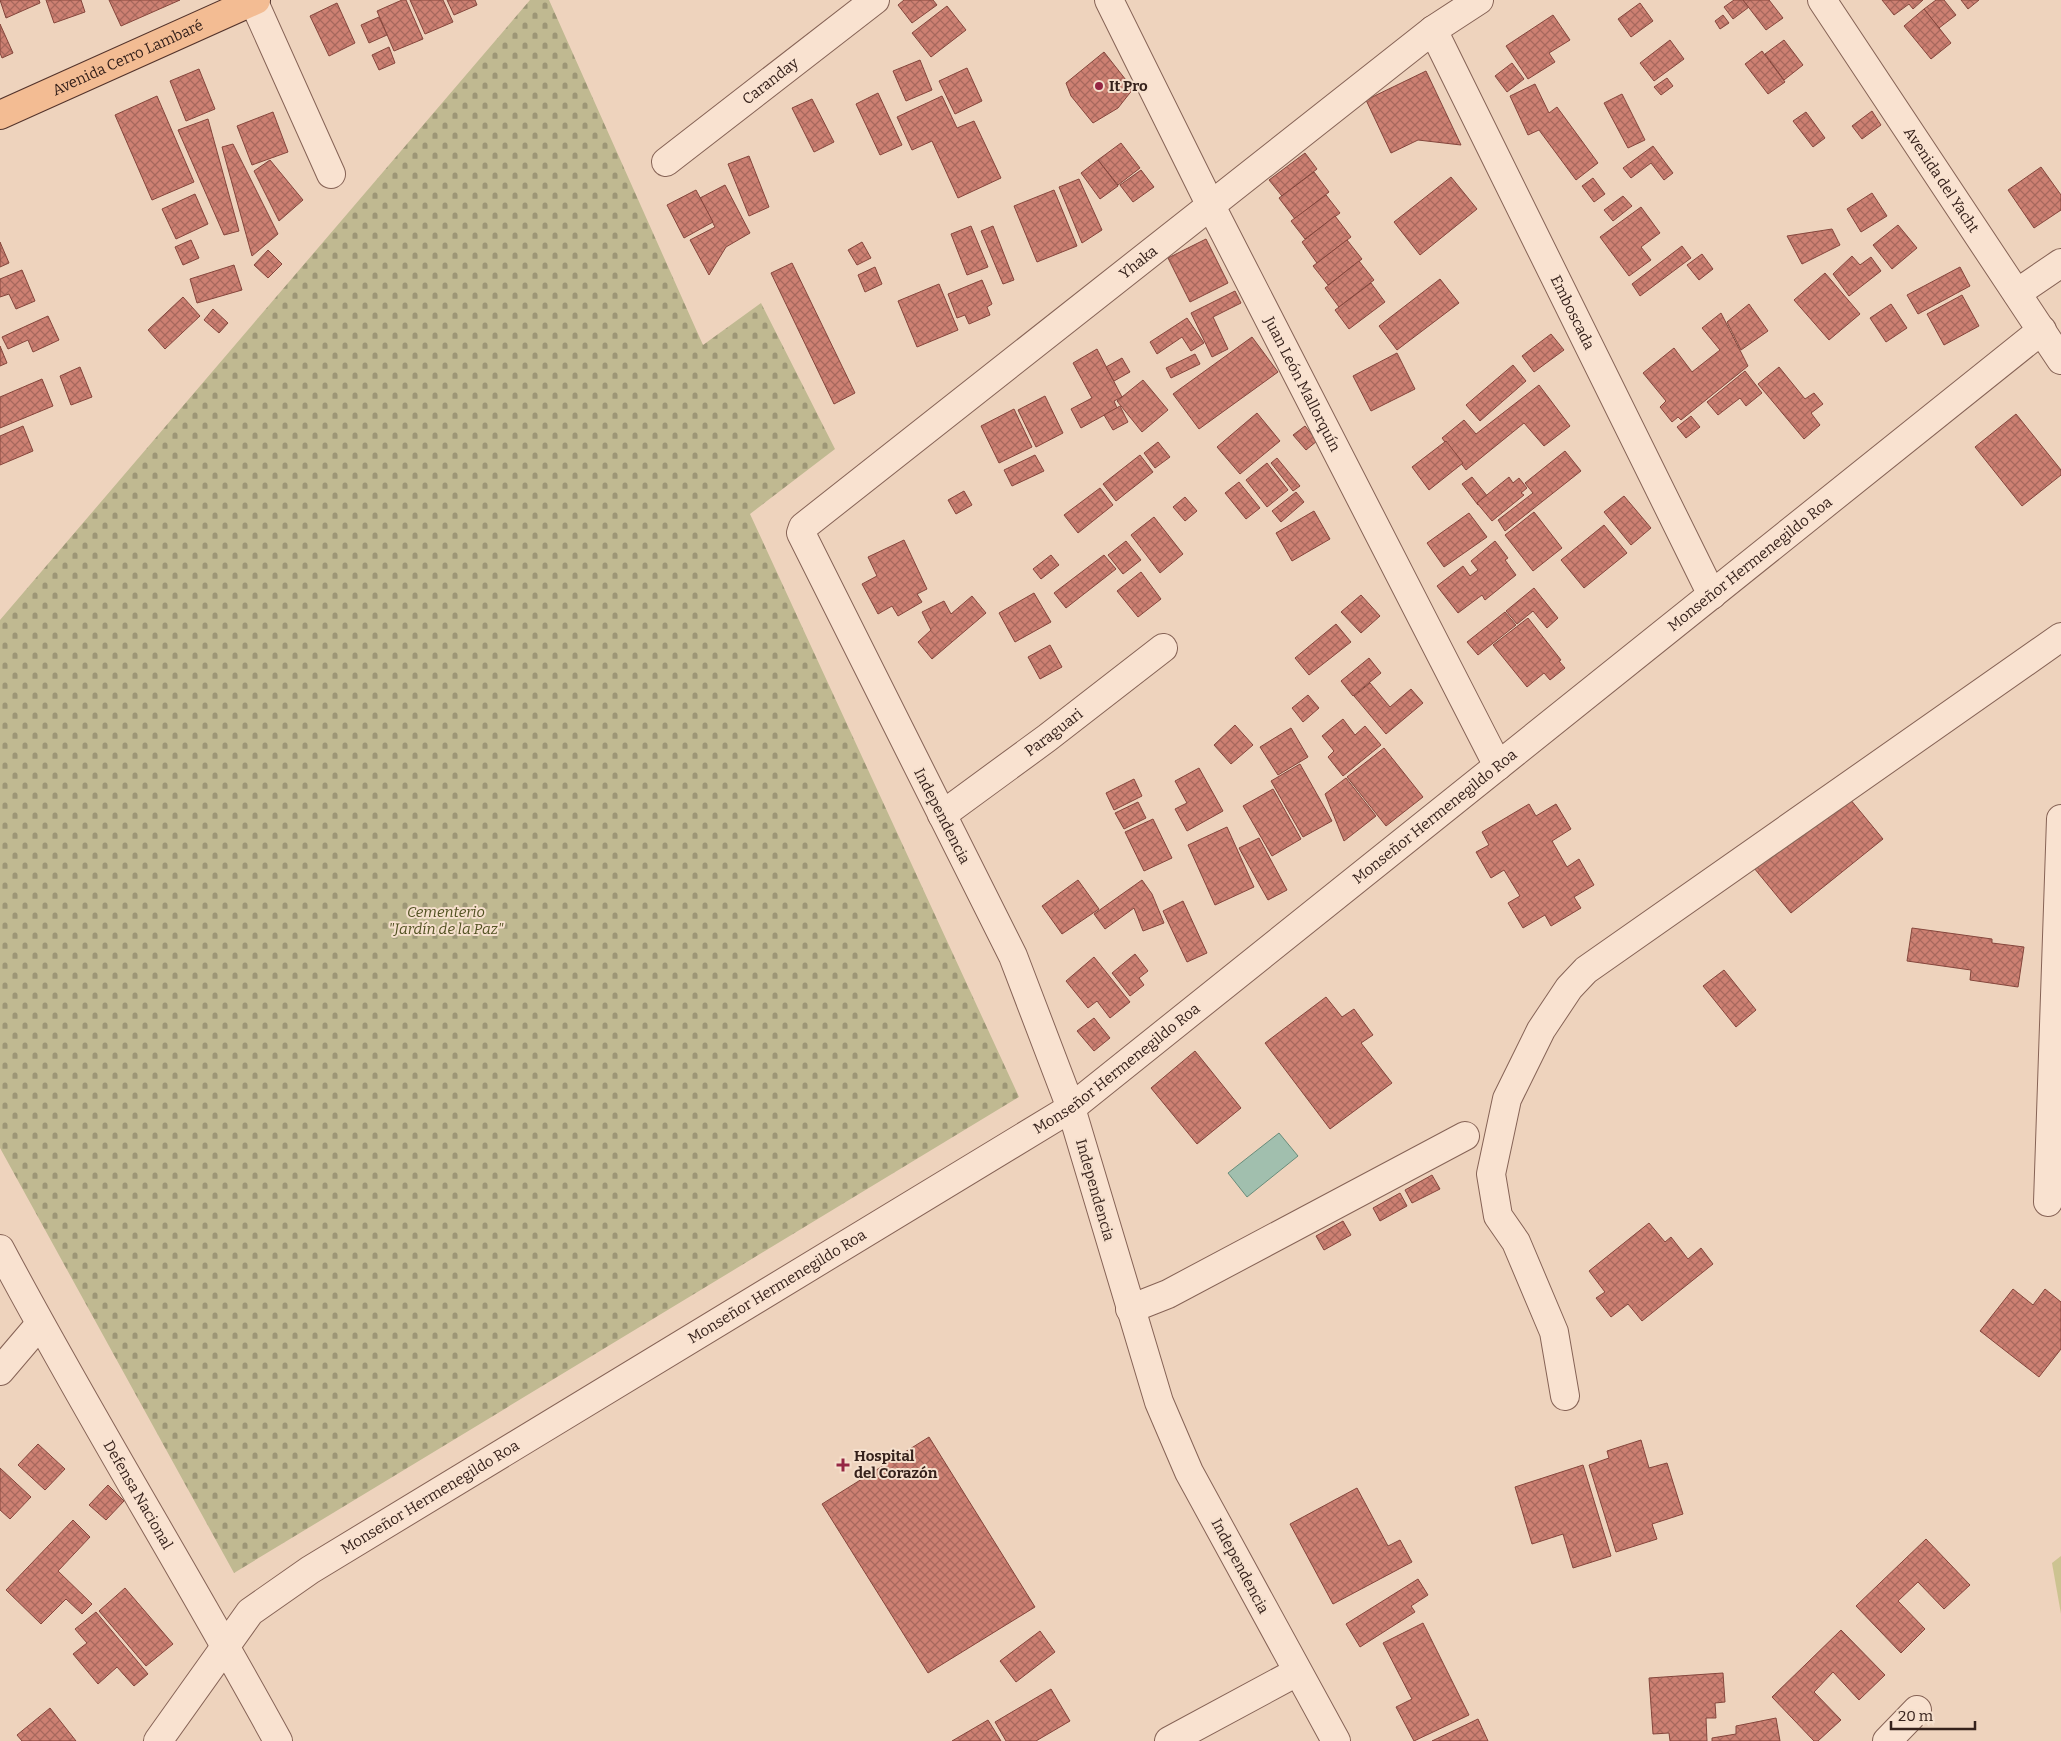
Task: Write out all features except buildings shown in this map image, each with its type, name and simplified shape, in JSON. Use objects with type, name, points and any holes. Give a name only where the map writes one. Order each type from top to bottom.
[{"type":"main road","name":"Avenida Cerro Lambaré","points":[[0,115],[254,0]]},
{"type":"street","points":[[254,0],[331,174]]},
{"type":"street","name":"Caranday","points":[[666,162],[875,0]]},
{"type":"street","name":"Juan León Mallorquín","points":[[1108,0],[1210,206],[1498,766]]},
{"type":"street","name":"Yhaka","points":[[801,530],[1433,30],[1479,0]]},
{"type":"street","name":"Avenida del Yacht","points":[[1822,0],[2061,360]]},
{"type":"street","name":"Emboscada","points":[[1433,30],[1712,595]]},
{"type":"street","points":[[2017,294],[2061,263]]},
{"type":"street","name":"Monseñor Hermenegildo Roa","points":[[158,1741],[225,1644],[250,1612],[310,1570],[1071,1108],[2042,330]]},
{"type":"street","name":"Independencia","points":[[801,530],[805,542],[1013,956],[1071,1108],[1159,1402],[1189,1472],[1336,1741]]},
{"type":"street","points":[[1565,1396],[1554,1332],[1516,1242],[1498,1216],[1491,1174],[1504,1107],[1541,1030],[1569,988],[1586,970],[2061,637]]},
{"type":"street","name":"Paraguari","points":[[942,816],[1163,648]]},
{"type":"street","points":[[2048,1202],[2061,818]]},
{"type":"street","points":[[1130,1309],[1168,1294],[1465,1136]]},
{"type":"street","name":"Defensa Nacional","points":[[0,1249],[40,1324],[225,1644],[278,1741]]},
{"type":"street","points":[[0,1371],[40,1324]]},
{"type":"street","points":[[1169,1741],[1297,1672]]},
{"type":"street","points":[[1887,1741],[1917,1710]]},
{"type":"green space","name":"Cementerio \"Jardín de la Paz\"","points":[[530,0],[549,0],[703,345],[761,303],[835,449],[750,514],[1019,1097],[234,1573],[0,1148],[0,620]]},
{"type":"shaded area","points":[[1279,1133],[1298,1156],[1247,1197],[1228,1173]]},
{"type":"shaded area","points":[[2061,1556],[2061,1614],[2052,1563]]},
{"type":"place","name":"It Pro","points":[[1099,86]]},
{"type":"place","name":"Hospital del Corazón","points":[[843,1465]]}]
